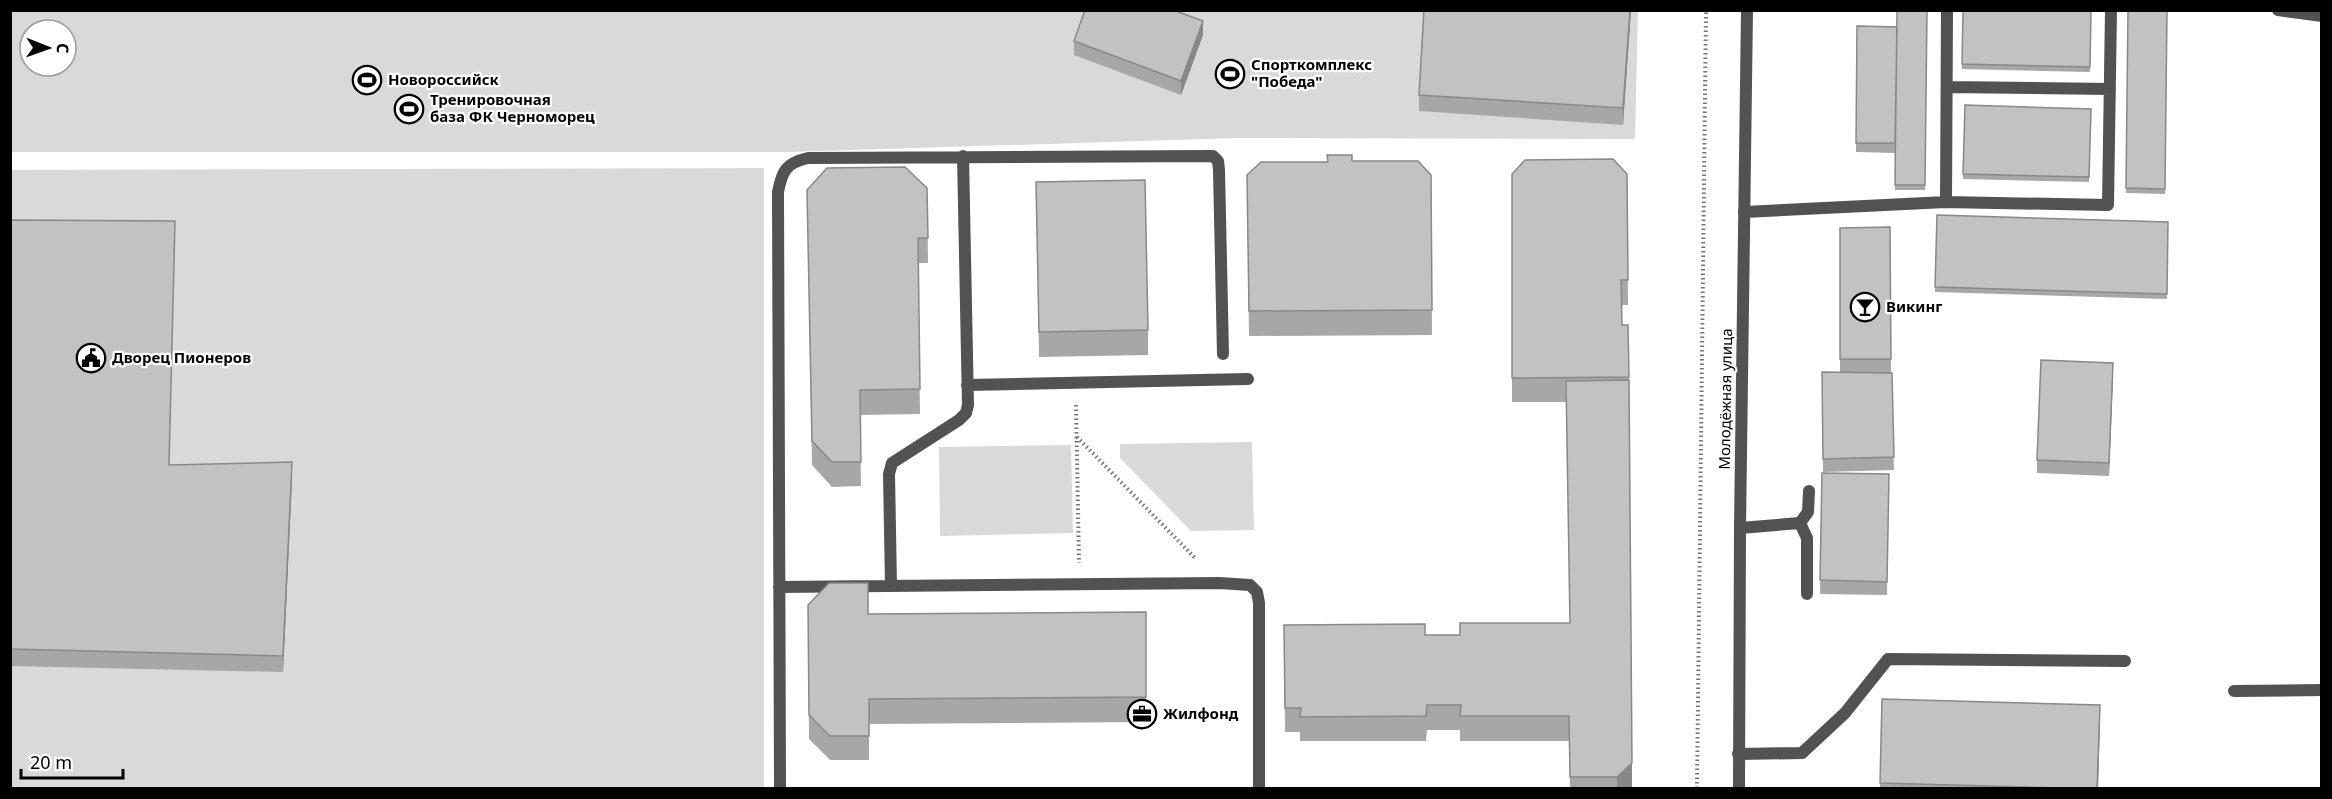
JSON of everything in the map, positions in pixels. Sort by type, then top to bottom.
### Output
[{"type":"street","name":"Молодёжная улица","points":[[1739,789],[1747,10]]},
{"type":"street","points":[[1946,202],[1947,10]]},
{"type":"street","points":[[1744,212],[1946,202],[2108,205],[2111,10]]},
{"type":"street","points":[[2278,10],[2322,16]]},
{"type":"street","points":[[1947,87],[2110,88]]},
{"type":"street","points":[[891,586],[889,474],[892,463],[959,420],[966,413],[963,156]]},
{"type":"street","points":[[780,789],[778,192],[781,175],[794,162],[808,158],[1212,156],[1218,161],[1219,170],[1223,354]]},
{"type":"street","points":[[967,385],[1248,379]]},
{"type":"street","points":[[1740,528],[1800,523],[1808,512],[1809,491]]},
{"type":"street","points":[[1800,523],[1807,538],[1808,594]]},
{"type":"street","points":[[779,587],[1250,585],[1257,592],[1259,603],[1259,789]]},
{"type":"street","points":[[1738,754],[1802,753],[1845,712],[1888,659],[2125,661]]},
{"type":"street","points":[[2234,691],[2322,690]]},
{"type":"path","points":[[1697,789],[1706,10]]},
{"type":"path","points":[[1076,382],[1080,585]]},
{"type":"path","points":[[1077,437],[1219,584]]},
{"type":"shaded area","points":[[11,11],[1638,11],[1635,139],[1236,138],[788,152],[11,152]]},
{"type":"shaded area","points":[[764,168],[764,788],[11,788],[10,170]]},
{"type":"shaded area","points":[[1252,442],[1254,530],[1191,531],[1120,458],[1120,444]]},
{"type":"shaded area","points":[[1071,445],[1073,533],[940,536],[939,447]]},
{"type":"building","points":[[1085,10],[1173,10],[1203,21],[1181,81],[1074,41]]},
{"type":"building","points":[[1424,10],[1630,10],[1623,108],[1419,95]]},
{"type":"building","points":[[1897,10],[1927,10],[1925,185],[1895,185]]},
{"type":"building","points":[[1963,10],[2091,10],[2090,67],[1962,64]]},
{"type":"building","points":[[2128,10],[2167,10],[2165,189],[2126,188]]},
{"type":"building","points":[[1857,26],[1897,27],[1895,143],[1856,143]]},
{"type":"building","points":[[1965,105],[2091,109],[2089,177],[1963,174]]},
{"type":"building","points":[[1327,155],[1352,155],[1352,161],[1418,161],[1431,175],[1432,310],[1249,311],[1247,175],[1261,162],[1328,162]]},
{"type":"building","points":[[1613,159],[1627,174],[1628,280],[1621,280],[1622,325],[1628,325],[1629,377],[1512,378],[1512,174],[1525,160]]},
{"type":"building","points":[[905,167],[927,188],[928,238],[918,238],[920,389],[860,390],[861,462],[832,462],[812,441],[807,190],[827,168]]},
{"type":"building","points":[[1145,180],[1148,330],[1039,332],[1036,182]]},
{"type":"building","points":[[1937,215],[2168,222],[2167,294],[1935,287]]},
{"type":"building","name":"Дворец Пионеров","points":[[10,220],[175,221],[169,465],[292,462],[283,656],[10,649]]},
{"type":"building","name":"Викинг","points":[[1890,227],[1891,359],[1840,359],[1840,228]]},
{"type":"building","points":[[2041,360],[2113,363],[2109,463],[2037,460]]},
{"type":"building","points":[[1822,372],[1892,373],[1894,457],[1823,459]]},
{"type":"building","points":[[1629,380],[1632,763],[1617,777],[1570,777],[1569,716],[1460,716],[1461,705],[1427,705],[1426,716],[1300,717],[1301,708],[1285,708],[1284,625],[1425,624],[1425,635],[1460,635],[1460,623],[1570,623],[1566,381]]},
{"type":"building","points":[[1822,473],[1889,474],[1887,582],[1820,580]]},
{"type":"building","points":[[829,583],[868,583],[868,614],[1146,612],[1146,697],[869,699],[869,736],[830,736],[809,715],[808,605]]},
{"type":"building","points":[[1882,699],[2100,705],[2097,789],[1880,783]]},
{"type":"place","name":"Спорткомплекс \"Победа\"","points":[[1230,74]]},
{"type":"place","name":"Новороссийск","points":[[367,80]]},
{"type":"place","name":"Тренировочная база ФК Черноморец","points":[[409,109]]},
{"type":"place","name":"Викинг","points":[[1865,307]]},
{"type":"place","name":"Дворец Пионеров","points":[[91,358]]},
{"type":"place","name":"Жилфонд","points":[[1142,714]]}]
